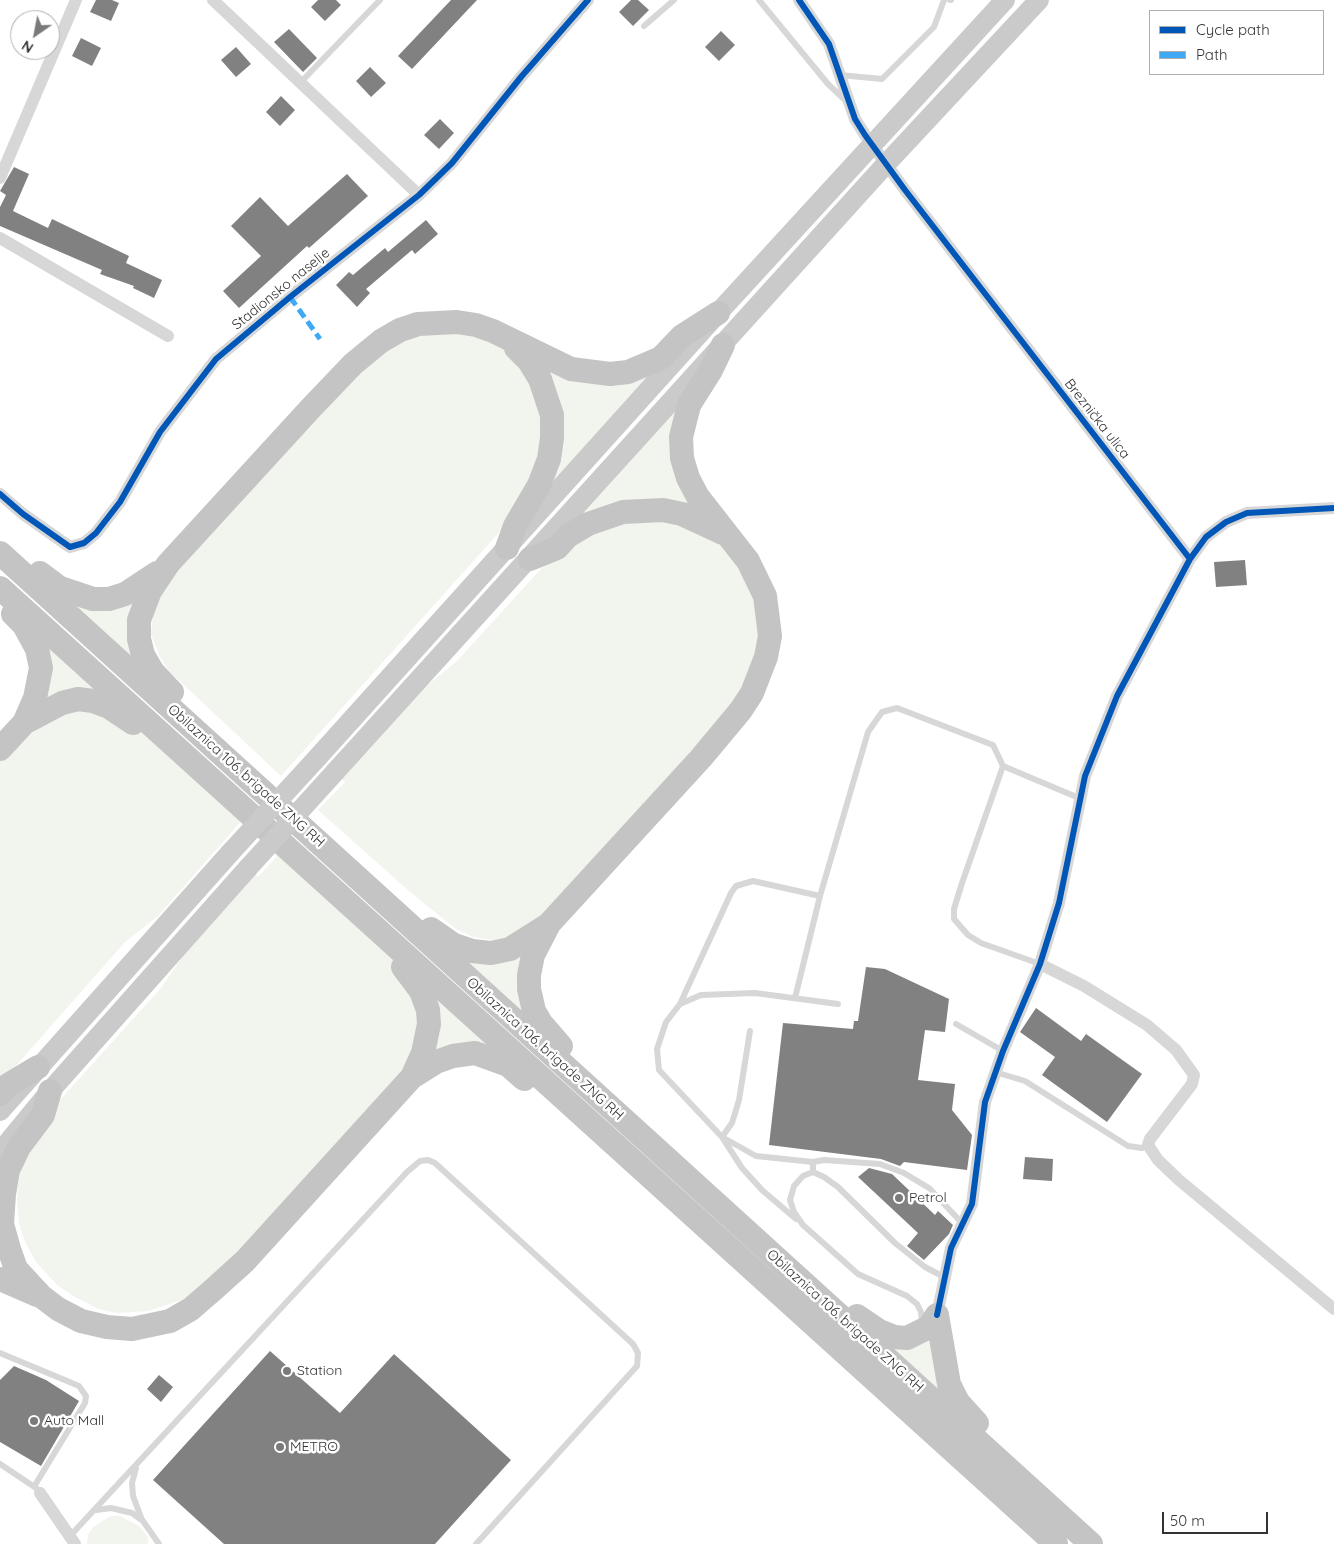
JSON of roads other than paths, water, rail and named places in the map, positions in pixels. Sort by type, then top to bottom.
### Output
[{"type":"highway","points":[[199,734],[183,705],[153,672],[143,655],[139,639],[139,620],[142,607],[168,564],[360,358],[381,341],[400,330],[435,322],[476,325],[571,369],[610,374],[628,372],[661,358],[682,336],[718,313]]},
{"type":"highway","points":[[506,548],[515,526],[539,485],[549,458],[552,416],[540,378],[529,361],[508,339]]},
{"type":"highway","points":[[388,905],[414,918],[454,945],[472,952],[491,954],[510,949],[548,925],[701,758],[741,710],[760,675],[770,636],[765,596],[748,561],[698,497],[688,478],[682,458],[681,437],[689,405],[711,370],[723,345]]},
{"type":"highway","points":[[530,559],[556,548],[568,536],[588,524],[606,517],[633,511],[663,510],[682,514],[727,535]]},
{"type":"highway","points":[[0,551],[19,559],[60,588],[93,599],[109,599],[125,594],[141,585],[168,564]]},
{"type":"highway","name":"Obilaznica 106. brigade ZNG RH","points":[[0,551],[590,1090],[1092,1544]]},
{"type":"highway","name":"Obilaznica 106. brigade ZNG RH","points":[[0,588],[1056,1544]]},
{"type":"highway","points":[[0,601],[24,626],[37,649],[41,668],[35,698],[24,723]]},
{"type":"highway","points":[[0,749],[24,723],[62,702],[78,699],[93,701],[123,714],[136,725],[180,750]]},
{"type":"highway","points":[[548,925],[533,955],[528,974],[529,990],[534,1011],[546,1030],[576,1065],[590,1090]]},
{"type":"highway","points":[[375,927],[421,991],[428,1010],[427,1039],[412,1077]]},
{"type":"highway","points":[[50,1091],[43,1115],[19,1147],[8,1170],[2,1224],[8,1249],[16,1269],[41,1296],[58,1309],[80,1321],[107,1327],[150,1327],[170,1321],[191,1309],[245,1261],[412,1077],[436,1062],[453,1056],[475,1054],[508,1065],[546,1095],[573,1106]]},
{"type":"highway","points":[[0,1094],[8,1085],[38,1067]]},
{"type":"highway","points":[[0,1279],[41,1296]]},
{"type":"highway","points":[[799,1279],[834,1297],[879,1331],[894,1337],[907,1338],[918,1334],[929,1327],[937,1315]]},
{"type":"highway","points":[[937,1315],[949,1384],[958,1402],[1006,1452],[1021,1480]]},
{"type":"main road","points":[[0,1111],[718,313],[1005,0]]},
{"type":"main road","points":[[0,1152],[50,1091],[248,868],[886,164],[1039,0]]},
{"type":"street","points":[[0,178],[76,0]]},
{"type":"street","points":[[213,0],[419,196]]},
{"type":"street","name":"Stadionsko naselje","points":[[0,494],[23,514],[70,547],[84,542],[96,533],[120,502],[160,432],[216,359],[290,297],[419,196],[452,163],[521,77],[588,0]]},
{"type":"street","points":[[799,0],[822,30],[855,119],[873,145]]},
{"type":"street","name":"Breznička ulica","points":[[873,145],[1190,559]]},
{"type":"street","points":[[0,238],[168,336]]},
{"type":"street","points":[[937,1315],[951,1248],[972,1204],[985,1102],[1003,1051],[1040,964],[1059,903],[1079,798],[1096,744],[1117,696],[1190,559],[1206,537],[1226,522],[1247,514],[1334,508]]},
{"type":"street","points":[[1040,964],[1084,986],[1147,1025],[1176,1050],[1188,1064],[1194,1075],[1192,1084],[1150,1139],[1148,1145],[1158,1160],[1178,1180],[1334,1309]]},
{"type":"street","points":[[37,1489],[73,1540]]},
{"type":"lane","points":[[300,83],[380,0]]},
{"type":"lane","points":[[644,26],[674,0]]},
{"type":"lane","points":[[759,0],[828,84],[850,104]]},
{"type":"lane","points":[[840,75],[882,79],[934,27],[944,0]]},
{"type":"lane","points":[[795,998],[820,896],[868,732],[882,712],[897,708],[993,745],[1003,766],[1079,798]]},
{"type":"lane","points":[[1003,766],[962,884],[954,909],[954,919],[968,934],[981,943],[1040,964]]},
{"type":"lane","points":[[820,896],[753,881],[736,886],[680,1004],[666,1022],[657,1049],[659,1070],[722,1137],[742,1168],[762,1190],[858,1274],[907,1296],[918,1304],[922,1312],[922,1324],[918,1334]]},
{"type":"lane","points":[[680,1004],[701,995],[755,993],[838,1004]]},
{"type":"lane","points":[[956,1024],[1003,1051]]},
{"type":"lane","points":[[722,1137],[732,1123],[739,1100],[750,1030]]},
{"type":"lane","points":[[995,1072],[1025,1081],[1128,1146],[1142,1148],[1148,1145]]},
{"type":"lane","points":[[722,1137],[756,1156],[814,1162],[824,1160],[880,1164],[904,1173],[929,1188],[962,1223]]},
{"type":"lane","points":[[73,1540],[96,1510],[407,1172],[420,1161],[428,1160],[435,1163],[633,1344],[638,1353],[637,1366],[476,1544]]},
{"type":"lane","points":[[813,1172],[814,1162]]},
{"type":"lane","points":[[803,1225],[794,1212],[790,1200],[794,1186],[803,1176],[813,1172],[824,1177],[838,1188],[895,1243],[924,1267],[944,1277]]},
{"type":"lane","points":[[0,1353],[79,1386],[86,1396],[85,1403],[37,1489],[0,1464]]},
{"type":"lane","points":[[136,1467],[132,1483],[133,1496],[142,1522]]},
{"type":"lane","points":[[96,1510],[111,1508],[132,1513],[142,1522],[159,1544]]},
{"type":"place","name":"Petrol","points":[[899,1198]]},
{"type":"place","name":"Station","points":[[287,1371]]},
{"type":"place","name":"Auto Mall","points":[[34,1421]]},
{"type":"place","name":"METRO","points":[[280,1447]]}]
